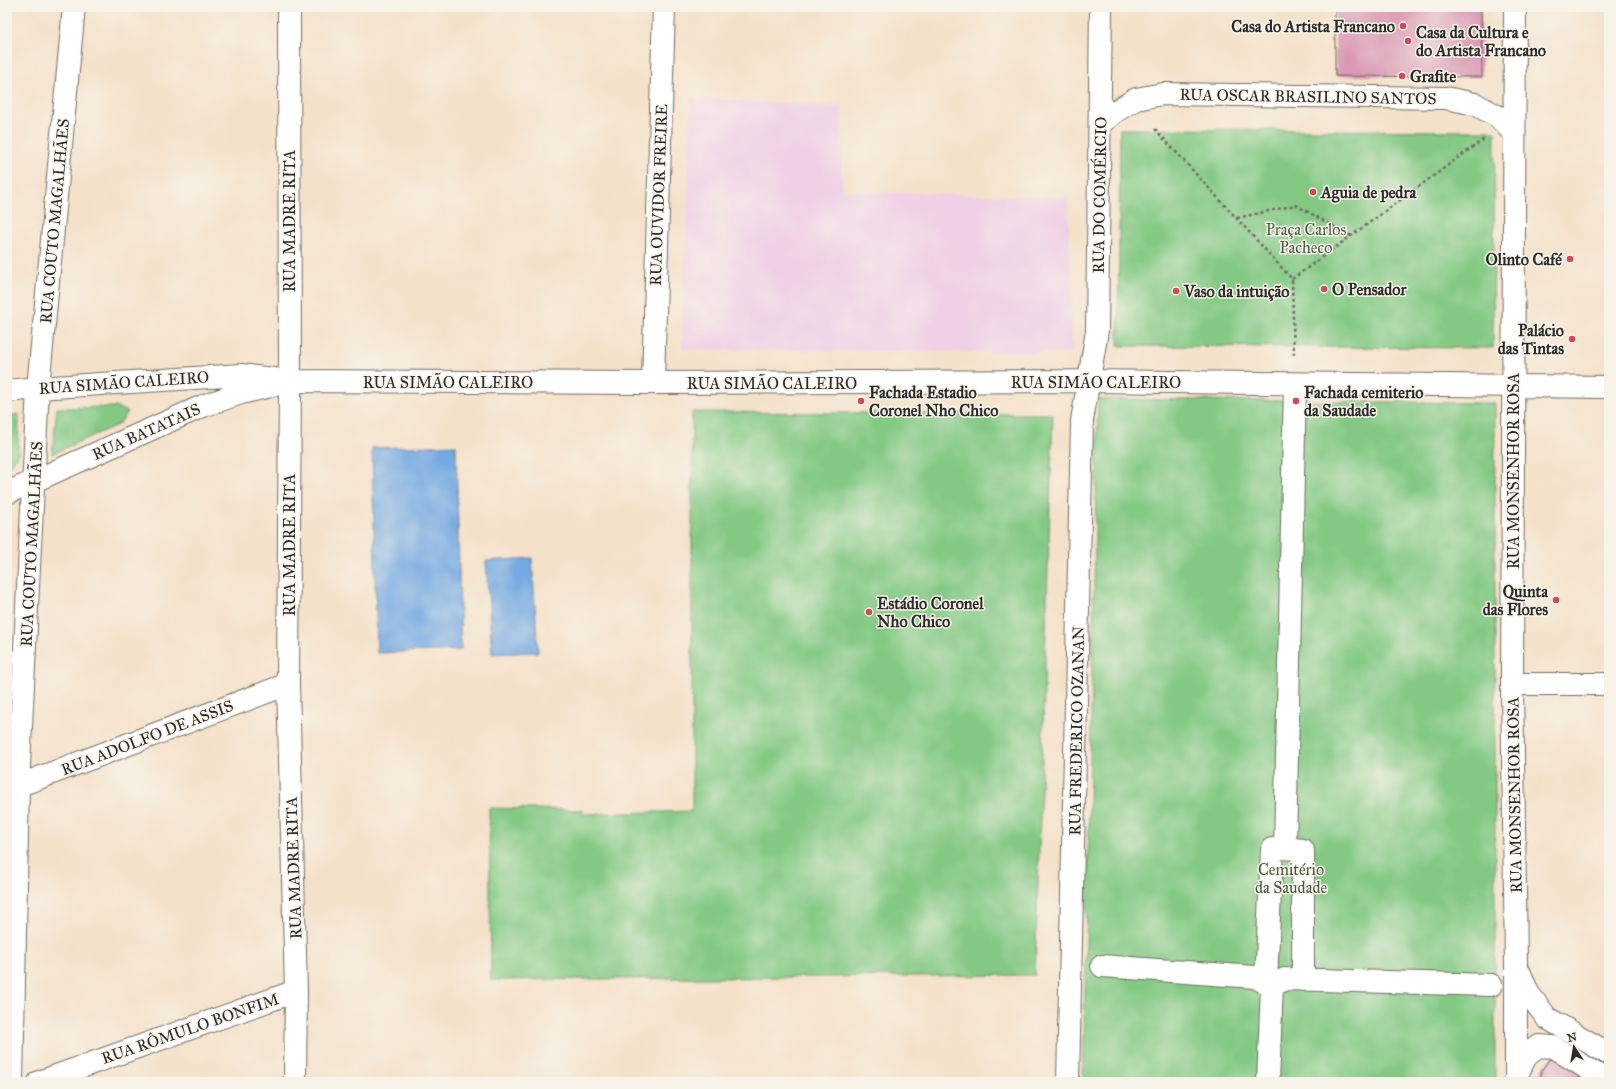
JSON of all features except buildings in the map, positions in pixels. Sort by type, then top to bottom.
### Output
[{"type":"street","name":"RUA COUTO MAGALHÃES","points":[[12,1082],[12,788],[34,481],[38,388],[74,7]]},
{"type":"street","name":"RUA MADRE RITA","points":[[289,7],[290,381],[288,684],[296,991],[295,1082]]},
{"type":"street","name":"RUA OUVIDOR FREIRE","points":[[653,383],[664,7]]},
{"type":"street","name":"RUA DO COMÉRCIO","points":[[1089,382],[1096,331],[1101,7]]},
{"type":"street","name":"RUA MONSENHOR ROSA","points":[[1515,7],[1512,684],[1516,1080]]},
{"type":"street","name":"RUA OSCAR BRASILINO SANTOS","points":[[1100,124],[1116,111],[1136,99],[1164,94],[1446,98],[1476,104],[1497,116],[1514,133]]},
{"type":"street","name":"RUA SIMÃO CALEIRO","points":[[7,391],[241,375],[290,381],[653,383],[1089,382],[1609,387]]},
{"type":"street","name":"RUA BATATAIS","points":[[7,492],[203,406],[241,393],[290,381]]},
{"type":"street","name":"RUA FREDERICO OZANAN","points":[[1068,1082],[1082,421],[1089,382]]},
{"type":"street","points":[[1284,848],[1295,384]]},
{"type":"street","name":"RUA ADOLFO DE ASSIS","points":[[12,788],[288,684]]},
{"type":"street","points":[[1512,684],[1609,684]]},
{"type":"street","points":[[1268,1082],[1272,849],[1284,848],[1303,850],[1303,980]]},
{"type":"street","points":[[1516,962],[1528,993],[1547,1018],[1609,1054]]},
{"type":"street","points":[[1102,966],[1255,977],[1269,985]]},
{"type":"street","points":[[1269,985],[1285,979],[1491,985]]},
{"type":"street","name":"RUA RÔMULO BONFIM","points":[[39,1082],[296,991]]},
{"type":"street","points":[[1516,1080],[1527,1054],[1539,1046],[1553,1047],[1609,1082]]},
{"type":"path","points":[[1155,129],[1292,279],[1295,384]]},
{"type":"path","points":[[1292,279],[1488,136]]},
{"type":"path","points":[[1237,218],[1296,205],[1351,236]]},
{"type":"shaded area","points":[[691,98],[841,107],[842,191],[1068,198],[1073,353],[682,349]]},
{"type":"green space","name":"Praça Carlos Pacheco","points":[[1120,129],[1495,131],[1493,348],[1118,346]]},
{"type":"green space","name":"Cemitério da Saudade","points":[[1098,399],[1495,403],[1495,1082],[1083,1082]]},
{"type":"green space","points":[[116,407],[128,412],[119,424],[52,454],[57,408]]},
{"type":"green space","name":"Estádio Coronel Nho Chico","points":[[692,412],[1053,414],[1035,975],[491,980],[489,808],[582,810],[583,814],[692,811]]},
{"type":"green space","points":[[19,414],[18,456],[7,469],[7,416]]},
{"type":"water","points":[[456,445],[461,650],[377,653],[372,448]]},
{"type":"water","points":[[532,558],[538,652],[492,654],[486,561]]},
{"type":"place","name":"Casa do Artista Francano","points":[[1403,26]]},
{"type":"place","name":"Casa da Cultura e do Artista Francano","points":[[1408,41]]},
{"type":"place","name":"Grafite","points":[[1402,76]]},
{"type":"place","name":"Aguia de pedra","points":[[1313,192]]},
{"type":"place","name":"Olinto Café","points":[[1570,259]]},
{"type":"place","name":"O Pensador","points":[[1324,289]]},
{"type":"place","name":"Vaso da intuição","points":[[1176,291]]},
{"type":"place","name":"Palácio das Tintas","points":[[1572,339]]},
{"type":"place","name":"Fachada Estadio Coronel Nho Chico","points":[[861,401]]},
{"type":"place","name":"Fachada cemiterio da Saudade","points":[[1296,401]]},
{"type":"place","name":"Quinta das Flores","points":[[1556,600]]},
{"type":"place","name":"Estádio Coronel Nho Chico","points":[[869,612]]}]
